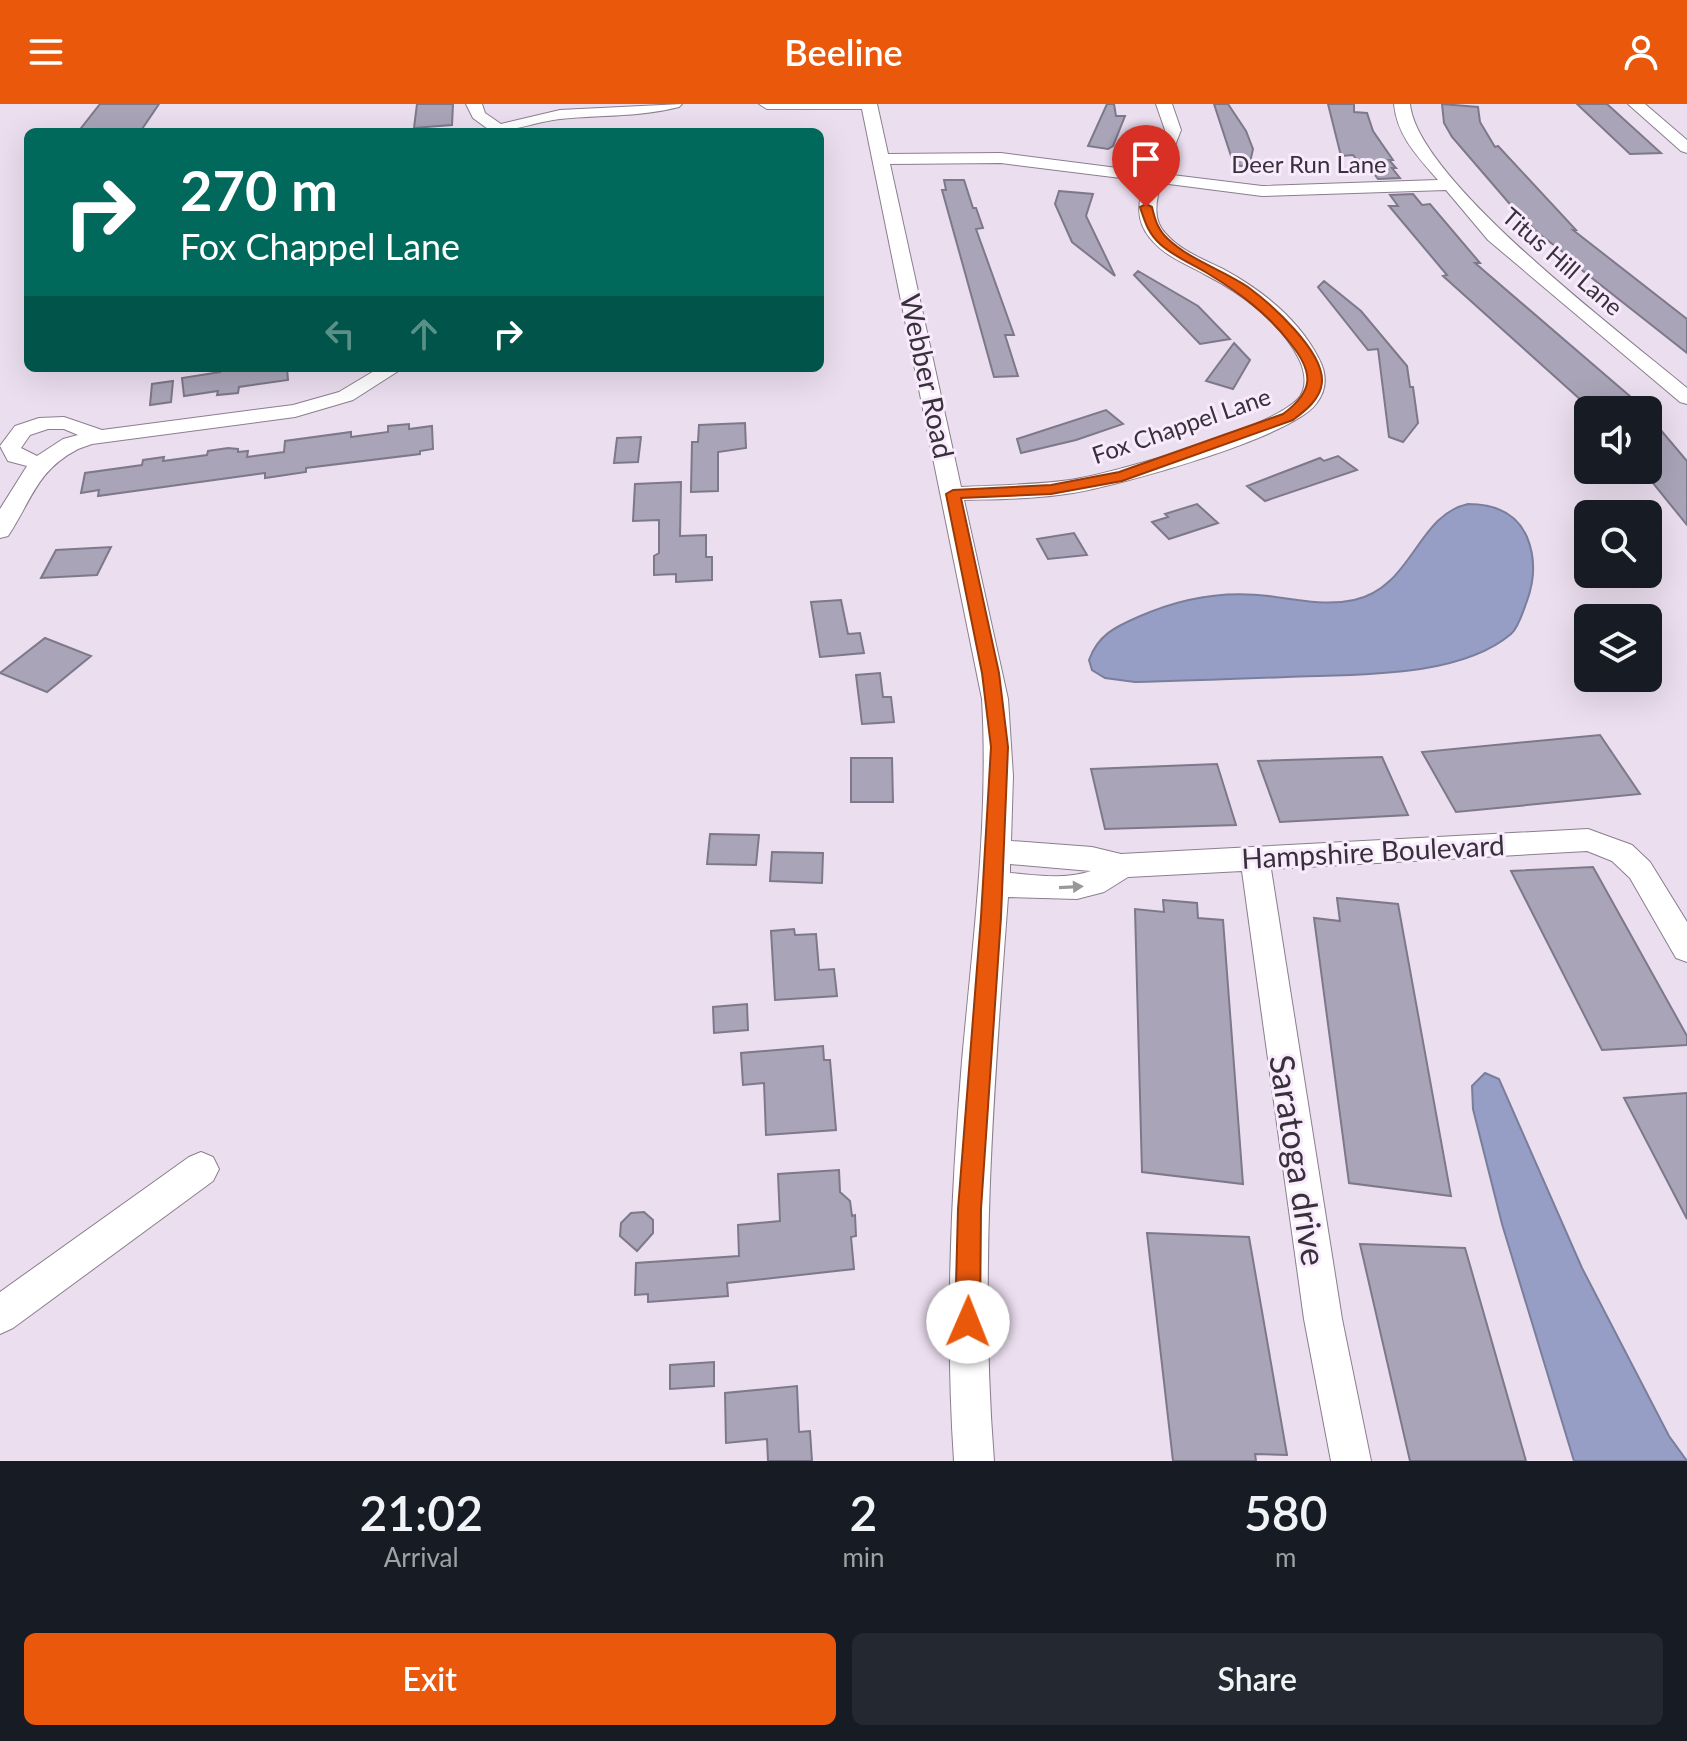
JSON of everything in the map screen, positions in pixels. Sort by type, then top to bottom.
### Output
[{"type":"street","points":[[474,104],[478,115],[493,128]]},
{"type":"street","points":[[506,128],[556,113],[647,109],[674,104]]},
{"type":"street","points":[[767,104],[869,104]]},
{"type":"street","name":"Webber Road","points":[[869,104],[995,699],[1000,747],[969,1209],[968,1322],[974,1461]]},
{"type":"street","name":"Fox Chappel Lane","points":[[953,494],[1051,489],[1122,476],[1272,424],[1306,404],[1315,383],[1315,371],[1289,330],[1251,295],[1180,254],[1152,229],[1146,207],[1173,130],[1164,104]]},
{"type":"street","name":"Titus Hill Lane","points":[[1402,104],[1412,139],[1511,253],[1682,388]]},
{"type":"street","points":[[1636,104],[1687,148]]},
{"type":"street","name":"Deer Run Lane","points":[[882,159],[1001,158],[1262,191],[1451,185]]},
{"type":"street","points":[[0,531],[38,463],[69,444],[304,409],[346,396],[386,372]]},
{"type":"street","points":[[38,463],[16,456],[10,449],[15,437],[30,428],[60,422],[101,437]]},
{"type":"street","name":"Hampshire Boulevard","points":[[995,851],[1092,859],[1121,866],[1588,840],[1622,853],[1640,870],[1687,949]]},
{"type":"street","name":"Saratoga drive","points":[[1255,859],[1323,1319],[1351,1461]]},
{"type":"street","name":"Hampshire Boulevard","points":[[993,884],[1081,887],[1110,877],[1121,866]]},
{"type":"street","points":[[0,1315],[201,1169]]},
{"type":"water","points":[[1468,504],[1495,508],[1517,521],[1532,553],[1532,585],[1519,623],[1511,634],[1489,649],[1434,667],[1373,674],[1135,682],[1105,678],[1092,670],[1089,660],[1097,644],[1108,633],[1138,617],[1186,600],[1252,594],[1333,602],[1354,600],[1373,593],[1402,567],[1437,522],[1451,511]]},
{"type":"water","points":[[1485,1073],[1499,1079],[1582,1268],[1669,1436],[1687,1461],[1574,1461],[1502,1224],[1473,1109],[1472,1086]]},
{"type":"building","points":[[100,104],[159,104],[143,128],[81,128]]},
{"type":"building","points":[[417,104],[453,104],[452,125],[414,128]]},
{"type":"building","points":[[1107,104],[1114,104],[1116,116],[1125,116],[1113,146],[1108,149],[1088,146]]},
{"type":"building","points":[[1214,104],[1228,104],[1246,131],[1253,149],[1249,167],[1234,165]]},
{"type":"building","points":[[1328,104],[1354,104],[1354,112],[1367,113],[1373,131],[1393,160],[1389,160],[1400,178],[1378,179],[1364,160],[1357,160],[1353,155],[1341,156]]},
{"type":"building","points":[[1442,104],[1478,107],[1480,122],[1495,147],[1498,146],[1576,230],[1573,230],[1687,319],[1687,353],[1564,256],[1568,256],[1515,210],[1452,137],[1444,123]]},
{"type":"building","points":[[1577,104],[1607,104],[1661,153],[1630,154]]},
{"type":"building","points":[[944,180],[964,180],[973,208],[976,208],[983,228],[976,229],[1014,335],[1005,335],[1018,376],[994,377],[942,190],[946,190]]},
{"type":"building","points":[[1059,191],[1093,194],[1086,216],[1115,276],[1072,242],[1055,204]]},
{"type":"building","points":[[1413,194],[1422,205],[1430,204],[1480,263],[1475,263],[1630,396],[1576,396],[1443,276],[1447,275],[1389,206],[1398,206],[1390,195]]},
{"type":"building","points":[[1138,271],[1198,306],[1230,339],[1200,344],[1134,275]]},
{"type":"building","points":[[1324,281],[1361,311],[1407,366],[1418,423],[1403,442],[1389,437],[1378,349],[1368,350],[1318,287]]},
{"type":"building","points":[[1234,343],[1250,360],[1233,389],[1206,381]]},
{"type":"building","points":[[220,372],[287,372],[288,380],[239,387],[238,393],[217,395],[218,391],[184,396],[182,378]]},
{"type":"building","points":[[173,381],[171,402],[150,405],[152,384]]},
{"type":"building","points":[[1106,410],[1123,424],[1076,440],[1021,453],[1017,439]]},
{"type":"building","points":[[745,423],[746,448],[718,452],[718,491],[691,492],[692,442],[698,442],[699,425]]},
{"type":"building","points":[[409,424],[409,429],[432,426],[433,449],[420,451],[420,454],[306,468],[306,472],[265,478],[265,473],[98,496],[99,490],[81,493],[85,473],[142,465],[143,460],[164,457],[163,461],[207,455],[208,451],[228,448],[238,449],[238,452],[248,451],[247,457],[284,452],[285,441],[351,432],[351,437],[388,432],[388,426]]},
{"type":"building","points":[[1662,432],[1687,461],[1687,525],[1654,484],[1662,484]]},
{"type":"building","points":[[641,437],[638,462],[614,463],[617,438]]},
{"type":"building","points":[[1338,456],[1357,470],[1265,501],[1247,486],[1320,458],[1324,461]]},
{"type":"building","points":[[681,482],[680,536],[706,535],[706,557],[712,557],[712,580],[676,582],[676,574],[654,575],[654,556],[659,553],[659,520],[633,521],[635,484]]},
{"type":"building","points":[[1197,504],[1218,523],[1169,539],[1152,522],[1168,517],[1165,514]]},
{"type":"building","points":[[1074,533],[1087,555],[1048,559],[1037,539]]},
{"type":"building","points":[[111,547],[97,575],[41,578],[56,550]]},
{"type":"building","points":[[841,600],[848,634],[860,633],[864,653],[820,657],[811,602]]},
{"type":"building","points":[[45,638],[91,656],[47,692],[0,673]]},
{"type":"building","points":[[880,673],[883,697],[891,697],[894,722],[862,724],[856,675]]},
{"type":"building","points":[[1600,735],[1640,794],[1456,812],[1422,752]]},
{"type":"building","points":[[1382,757],[1408,815],[1280,822],[1258,761]]},
{"type":"building","points":[[851,758],[892,758],[893,802],[851,802]]},
{"type":"building","points":[[1217,764],[1236,825],[1105,829],[1091,769]]},
{"type":"building","points":[[710,834],[759,835],[756,865],[707,864]]},
{"type":"building","points":[[772,852],[823,853],[822,883],[770,881]]},
{"type":"building","points":[[1593,867],[1687,1036],[1687,1045],[1602,1050],[1511,871]]},
{"type":"building","points":[[1337,898],[1398,904],[1451,1196],[1349,1183],[1314,918],[1340,921]]},
{"type":"building","points":[[1163,900],[1197,903],[1198,918],[1223,920],[1243,1184],[1142,1172],[1135,909],[1164,912]]},
{"type":"building","points":[[794,929],[795,935],[816,934],[819,970],[834,969],[837,996],[775,1000],[771,931]]},
{"type":"building","points":[[747,1004],[748,1030],[714,1033],[713,1007]]},
{"type":"building","points":[[823,1046],[824,1060],[830,1060],[836,1130],[766,1135],[764,1083],[743,1085],[741,1053]]},
{"type":"building","points":[[1687,1093],[1687,1219],[1624,1098]]},
{"type":"building","points":[[839,1170],[840,1192],[850,1201],[852,1216],[855,1215],[856,1236],[851,1237],[854,1269],[727,1283],[728,1296],[648,1302],[648,1294],[635,1295],[636,1263],[739,1256],[738,1225],[780,1221],[778,1174]]},
{"type":"building","points":[[644,1212],[653,1220],[653,1233],[637,1251],[620,1236],[621,1223],[631,1213]]},
{"type":"building","points":[[1147,1233],[1249,1237],[1287,1455],[1255,1454],[1256,1461],[1173,1461]]},
{"type":"building","points":[[1360,1244],[1465,1248],[1526,1461],[1410,1461]]},
{"type":"building","points":[[714,1362],[714,1386],[670,1389],[670,1365]]},
{"type":"building","points":[[797,1386],[799,1432],[810,1431],[812,1461],[768,1461],[767,1439],[726,1443],[725,1393]]},
{"type":"route","points":[[968,1322],[969,1209],[991,917],[1000,747],[995,699],[953,494],[1051,489],[1122,476],[1288,417],[1306,404],[1315,383],[1311,360],[1275,315],[1224,277],[1180,254],[1160,239],[1147,218],[1146,207]]}]
